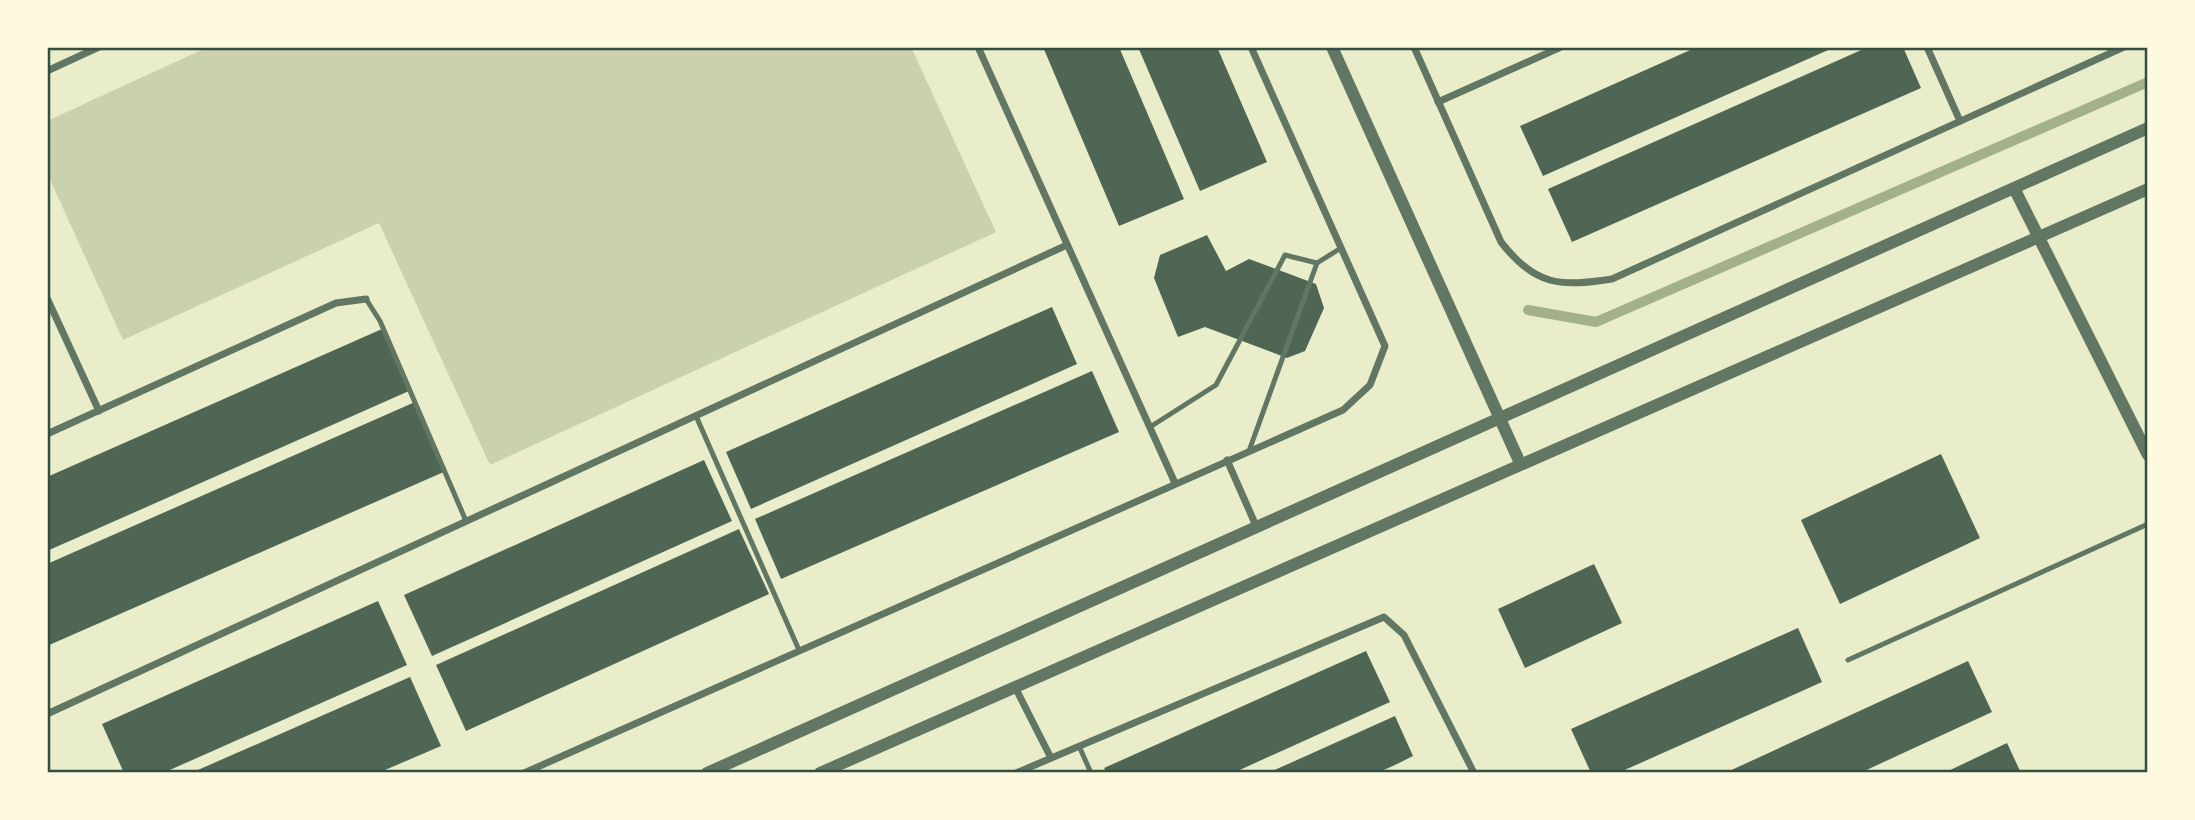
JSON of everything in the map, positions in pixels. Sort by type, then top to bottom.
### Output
[{"type":"street","points":[[47,71],[99,47]]},
{"type":"street","points":[[978,47],[1175,483]]},
{"type":"street","points":[[524,773],[1343,410],[1370,385],[1385,346],[1251,47]]},
{"type":"street","points":[[1332,47],[1520,463]]},
{"type":"street","points":[[1414,47],[1501,242],[1518,264],[1545,280],[1576,285],[1612,279],[2124,47]]},
{"type":"street","points":[[1438,102],[1561,47]]},
{"type":"street","points":[[1927,47],[1960,121]]},
{"type":"street","points":[[707,773],[2148,128]]},
{"type":"street","points":[[2014,188],[2148,455]]},
{"type":"street","points":[[820,773],[2148,189]]},
{"type":"street","points":[[47,714],[1068,245]]},
{"type":"street","points":[[47,298],[99,411]]},
{"type":"street","points":[[47,434],[336,303],[366,299]]},
{"type":"street","points":[[1227,460],[1258,528]]},
{"type":"street","points":[[1017,773],[1384,617],[1404,635],[1474,773]]},
{"type":"street","points":[[1015,687],[1051,758]]},
{"type":"lane","points":[[1249,451],[1317,263],[1341,248]]},
{"type":"lane","points":[[1150,427],[1216,385],[1285,255],[1317,263]]},
{"type":"lane","points":[[366,299],[380,321],[466,521]]},
{"type":"lane","points":[[696,416],[799,650]]},
{"type":"lane","points":[[1848,660],[2148,524]]},
{"type":"lane","points":[[1079,746],[1091,773]]},
{"type":"green space","points":[[208,47],[911,47],[996,232],[490,465],[379,223],[123,340],[47,173],[47,121]]},
{"type":"building","points":[[1043,47],[1119,47],[1184,199],[1119,226]]},
{"type":"building","points":[[1138,47],[1217,47],[1267,162],[1200,191]]},
{"type":"building","points":[[1697,47],[1835,47],[1543,176],[1520,126]]},
{"type":"building","points":[[1868,47],[1903,47],[1921,88],[1572,242],[1548,189]]},
{"type":"building","points":[[1207,235],[1226,271],[1249,259],[1316,284],[1324,308],[1305,351],[1287,358],[1205,327],[1178,337],[1154,278],[1160,255]]},
{"type":"building","points":[[1052,307],[1077,364],[751,509],[726,452]]},
{"type":"building","points":[[382,329],[409,391],[47,551],[47,477]]},
{"type":"building","points":[[1092,371],[1119,432],[781,579],[755,519]]},
{"type":"building","points":[[415,402],[446,471],[47,646],[47,564]]},
{"type":"building","points":[[1941,454],[1980,538],[1840,604],[1801,520]]},
{"type":"building","points":[[704,460],[732,521],[432,656],[404,595]]},
{"type":"building","points":[[739,529],[769,594],[466,731],[436,665]]},
{"type":"building","points":[[1594,564],[1622,623],[1525,668],[1498,609]]},
{"type":"building","points":[[378,601],[407,665],[163,773],[124,773],[102,724]]},
{"type":"building","points":[[1798,628],[1822,682],[1618,773],[1591,773],[1571,729]]},
{"type":"building","points":[[1366,651],[1390,702],[1233,773],[1107,773],[1104,768]]},
{"type":"building","points":[[1968,661],[1992,712],[1860,773],[1725,773]]},
{"type":"building","points":[[410,677],[441,746],[385,770],[191,773]]},
{"type":"building","points":[[1395,716],[1413,756],[1395,765],[1377,773],[1268,773]]},
{"type":"building","points":[[2007,743],[2021,773],[1944,773]]},
{"type":"waterway","points":[[1528,310],[1596,322],[2148,82]]}]
